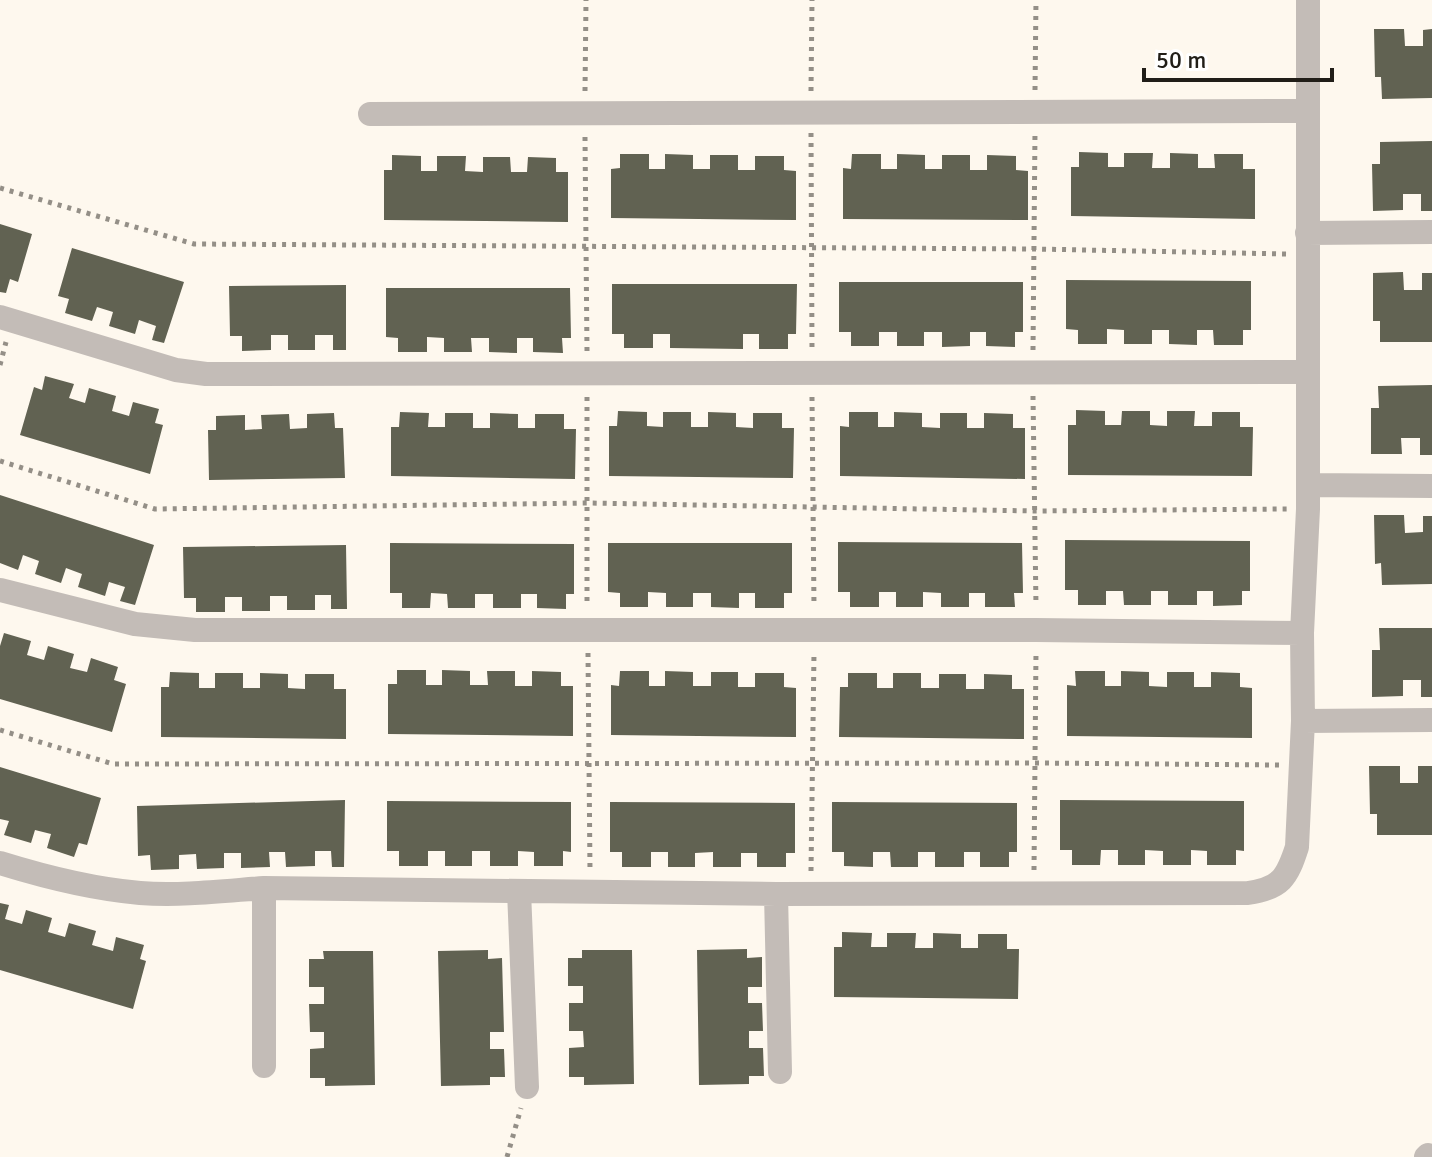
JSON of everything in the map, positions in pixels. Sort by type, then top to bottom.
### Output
[{"type":"street","points":[[0,863],[39,875],[141,893],[182,894],[264,888],[776,894],[1248,893],[1268,890],[1282,880],[1291,866],[1297,847],[1303,721],[1302,633],[1308,497],[1308,0]]},
{"type":"street","points":[[370,114],[1306,111]]},
{"type":"street","points":[[1307,244],[1432,232]]},
{"type":"street","points":[[0,317],[176,370],[206,374],[1307,372]]},
{"type":"street","points":[[1308,497],[1432,486]]},
{"type":"street","points":[[0,590],[161,629],[1302,633]]},
{"type":"street","points":[[1303,721],[1432,720]]},
{"type":"street","points":[[264,888],[264,1066]]},
{"type":"street","points":[[519,891],[527,1087]]},
{"type":"street","points":[[776,894],[780,1072]]},
{"type":"path","points":[[586,0],[590,892]]},
{"type":"path","points":[[810,892],[814,630],[812,0]]},
{"type":"path","points":[[1033,372],[1036,0]]},
{"type":"path","points":[[0,188],[194,244],[1035,249],[1307,244]]},
{"type":"path","points":[[0,461],[155,509],[588,503],[1034,511],[1308,497]]},
{"type":"path","points":[[0,730],[113,764],[1300,766]]},
{"type":"path","points":[[507,1157],[527,1087]]},
{"type":"building","points":[[1374,29],[1404,29],[1405,46],[1423,46],[1423,30],[1432,29],[1432,98],[1382,99],[1381,77],[1375,77]]},
{"type":"building","points":[[1432,141],[1432,211],[1421,211],[1421,194],[1403,194],[1403,210],[1373,211],[1372,164],[1380,164],[1380,142]]},
{"type":"building","points":[[1079,152],[1108,153],[1108,167],[1124,167],[1124,153],[1153,153],[1152,168],[1170,168],[1170,153],[1198,154],[1198,168],[1215,168],[1214,154],[1243,154],[1243,169],[1255,169],[1255,219],[1071,216],[1071,167],[1079,167]]},
{"type":"building","points":[[620,154],[649,154],[649,169],[665,169],[665,154],[693,155],[693,169],[710,169],[710,155],[738,155],[738,170],[755,170],[755,156],[784,156],[784,170],[796,171],[796,220],[611,218],[611,169],[620,168]]},
{"type":"building","points":[[852,154],[881,154],[881,169],[897,169],[897,154],[925,155],[925,169],[942,169],[942,155],[970,155],[970,170],[987,170],[987,155],[1016,156],[1016,170],[1028,171],[1028,220],[843,219],[843,168],[851,169]]},
{"type":"building","points":[[392,155],[421,156],[421,171],[437,171],[437,156],[466,156],[465,171],[483,172],[483,157],[510,157],[511,172],[527,172],[528,157],[556,158],[556,172],[568,172],[568,222],[384,220],[384,170],[392,170]]},
{"type":"building","points":[[0,224],[32,234],[18,282],[10,279],[6,293],[0,292]]},
{"type":"building","points":[[72,248],[184,282],[164,343],[152,340],[156,326],[139,320],[135,334],[109,326],[113,312],[97,307],[92,321],[65,313],[69,299],[58,296]]},
{"type":"building","points":[[1403,272],[1404,290],[1422,290],[1422,273],[1432,273],[1432,342],[1380,342],[1380,321],[1373,321],[1373,273]]},
{"type":"building","points":[[1066,280],[1251,281],[1251,330],[1243,330],[1243,345],[1214,345],[1213,330],[1197,330],[1197,345],[1169,344],[1169,330],[1152,330],[1152,344],[1124,344],[1124,330],[1107,329],[1107,344],[1078,344],[1078,330],[1066,329]]},
{"type":"building","points":[[839,282],[1023,282],[1023,332],[1015,332],[1015,347],[986,346],[986,332],[970,332],[970,346],[942,347],[942,332],[924,332],[924,346],[897,346],[897,332],[879,332],[879,346],[851,346],[851,332],[839,332]]},
{"type":"building","points":[[612,284],[797,284],[796,334],[788,334],[788,349],[759,349],[759,334],[743,334],[743,349],[670,348],[670,334],[653,334],[653,348],[624,348],[624,334],[612,334]]},
{"type":"building","points":[[346,285],[346,350],[333,350],[333,335],[315,335],[315,350],[288,350],[288,335],[271,335],[271,350],[242,351],[242,336],[230,336],[229,286]]},
{"type":"building","points":[[386,288],[570,288],[571,338],[562,338],[563,353],[533,352],[533,338],[517,338],[517,353],[489,352],[489,338],[471,338],[472,352],[444,352],[444,338],[427,337],[427,352],[398,352],[398,338],[386,337]]},
{"type":"building","points":[[45,376],[74,384],[69,398],[85,403],[89,388],[116,396],[112,411],[129,416],[133,402],[159,409],[155,423],[163,425],[150,474],[20,435],[34,387],[42,390]]},
{"type":"building","points":[[1432,385],[1432,455],[1420,455],[1420,438],[1401,438],[1402,454],[1371,454],[1371,408],[1379,408],[1378,386]]},
{"type":"building","points":[[1076,410],[1105,411],[1105,425],[1121,425],[1122,411],[1150,411],[1150,425],[1167,426],[1167,411],[1195,411],[1194,426],[1212,426],[1212,412],[1240,412],[1240,427],[1253,427],[1252,476],[1068,475],[1068,425],[1076,425]]},
{"type":"building","points":[[618,411],[647,412],[647,426],[663,427],[663,412],[691,412],[691,427],[708,427],[708,412],[736,413],[736,427],[753,428],[753,413],[782,413],[782,428],[794,428],[793,478],[609,476],[609,426],[617,426]]},
{"type":"building","points":[[400,412],[429,413],[428,427],[445,427],[445,413],[473,413],[473,428],[490,428],[490,413],[518,414],[518,428],[535,428],[535,414],[564,414],[564,429],[576,429],[575,479],[391,476],[391,427],[399,427]]},
{"type":"building","points":[[849,412],[878,412],[878,427],[894,427],[894,412],[922,413],[922,427],[940,428],[940,413],[967,413],[967,428],[984,428],[984,413],[1013,414],[1013,428],[1025,428],[1025,479],[840,476],[840,426],[849,427]]},
{"type":"building","points":[[334,413],[335,428],[343,428],[345,478],[209,480],[208,430],[216,430],[216,416],[245,415],[245,430],[262,429],[261,415],[289,414],[290,429],[307,428],[307,414]]},
{"type":"building","points":[[0,495],[154,545],[135,605],[120,601],[125,587],[109,582],[105,596],[78,587],[82,574],[66,568],[61,583],[35,574],[39,561],[23,555],[18,570],[0,563]]},
{"type":"building","points":[[1374,515],[1404,515],[1405,533],[1423,532],[1423,516],[1432,516],[1432,584],[1382,585],[1381,563],[1375,564]]},
{"type":"building","points":[[1065,540],[1250,541],[1250,591],[1242,591],[1242,605],[1213,606],[1213,591],[1197,591],[1197,605],[1168,605],[1168,591],[1151,591],[1151,605],[1124,605],[1123,591],[1106,591],[1106,605],[1078,605],[1078,590],[1065,590]]},
{"type":"building","points":[[838,542],[1022,543],[1023,593],[1014,593],[1015,607],[985,607],[985,593],[969,593],[969,607],[941,607],[941,593],[923,592],[923,607],[896,607],[896,592],[879,592],[879,607],[850,607],[850,592],[838,592]]},
{"type":"building","points":[[390,543],[574,544],[574,594],[566,594],[566,609],[537,608],[537,594],[521,594],[521,608],[493,608],[493,594],[475,594],[475,608],[448,608],[447,594],[431,593],[430,608],[402,608],[402,593],[390,593]]},
{"type":"building","points":[[608,543],[792,543],[792,593],[784,593],[784,608],[755,608],[755,593],[739,593],[739,608],[711,607],[711,593],[693,593],[693,607],[666,607],[666,593],[648,592],[648,607],[620,607],[620,593],[608,592]]},
{"type":"building","points":[[346,545],[347,609],[331,609],[331,595],[315,595],[315,610],[287,610],[287,596],[270,596],[270,611],[242,611],[242,597],[225,597],[225,612],[196,612],[196,598],[184,598],[183,547]]},
{"type":"building","points":[[1379,628],[1432,628],[1432,697],[1421,697],[1421,680],[1403,680],[1403,696],[1372,697],[1372,650],[1380,650]]},
{"type":"building","points":[[4,633],[31,641],[27,655],[44,660],[48,646],[74,654],[70,668],[87,672],[91,658],[118,667],[114,680],[126,684],[112,732],[0,699],[0,646]]},
{"type":"building","points":[[397,670],[426,670],[426,685],[442,685],[442,670],[470,671],[470,685],[488,685],[487,671],[515,671],[515,686],[532,686],[532,671],[561,672],[561,686],[573,686],[573,736],[388,734],[388,684],[397,684]]},
{"type":"building","points":[[620,671],[649,671],[649,686],[665,686],[665,671],[693,672],[693,686],[711,686],[711,672],[738,672],[738,687],[755,687],[755,673],[784,673],[784,687],[796,688],[796,737],[611,735],[611,685],[619,686]]},
{"type":"building","points":[[1075,671],[1105,671],[1105,686],[1121,686],[1121,671],[1149,672],[1149,686],[1167,687],[1167,672],[1194,672],[1194,687],[1211,687],[1211,672],[1240,673],[1240,687],[1252,688],[1252,738],[1067,736],[1067,685],[1076,686]]},
{"type":"building","points":[[170,672],[199,673],[199,688],[215,688],[215,673],[243,673],[243,688],[260,688],[260,673],[288,674],[288,688],[305,689],[305,674],[334,674],[334,689],[346,689],[346,739],[161,737],[161,687],[169,687]]},
{"type":"building","points":[[848,673],[877,673],[877,688],[893,688],[893,673],[921,673],[921,688],[939,688],[939,674],[966,674],[966,689],[984,689],[984,674],[1012,675],[1012,689],[1024,689],[1024,739],[839,737],[840,687],[848,687]]},
{"type":"building","points":[[1369,766],[1400,766],[1400,783],[1418,783],[1418,766],[1432,766],[1432,835],[1377,835],[1377,814],[1370,814]]},
{"type":"building","points":[[0,767],[101,798],[87,845],[79,843],[74,857],[47,848],[51,834],[35,830],[31,843],[4,835],[9,821],[0,819]]},
{"type":"building","points":[[345,800],[344,867],[332,867],[331,851],[315,851],[315,866],[286,867],[285,852],[269,852],[270,867],[241,868],[241,853],[224,853],[224,868],[197,869],[196,854],[179,855],[179,869],[151,870],[150,855],[138,856],[137,806]]},
{"type":"building","points":[[1060,800],[1244,801],[1244,851],[1236,850],[1236,865],[1207,865],[1207,851],[1191,850],[1191,865],[1163,865],[1163,851],[1145,850],[1145,865],[1118,865],[1118,850],[1101,850],[1100,865],[1072,865],[1072,850],[1060,850]]},
{"type":"building","points":[[387,801],[571,802],[571,852],[563,851],[563,866],[534,866],[534,852],[518,851],[518,866],[490,866],[490,851],[472,851],[472,866],[445,866],[445,851],[428,851],[428,866],[399,866],[399,851],[387,851]]},
{"type":"building","points":[[610,802],[795,803],[795,853],[786,853],[786,867],[757,867],[757,853],[741,853],[741,867],[713,867],[713,852],[695,853],[695,867],[668,867],[668,852],[651,852],[651,867],[622,867],[622,852],[610,852]]},
{"type":"building","points":[[832,802],[1017,803],[1017,852],[1009,852],[1009,867],[980,867],[980,852],[964,852],[964,867],[935,867],[935,852],[918,852],[918,867],[891,867],[890,852],[873,852],[873,867],[844,866],[844,852],[832,852]]},
{"type":"building","points":[[0,903],[9,905],[5,919],[22,924],[26,910],[52,918],[48,932],[65,937],[69,923],[96,931],[92,945],[113,951],[116,937],[144,945],[140,959],[146,961],[133,1009],[0,970]]},
{"type":"building","points":[[842,932],[872,933],[871,947],[887,947],[887,933],[916,933],[915,948],[933,948],[933,933],[961,934],[961,948],[978,948],[978,934],[1007,934],[1007,949],[1019,949],[1018,999],[834,997],[834,947],[842,947]]},
{"type":"building","points":[[747,949],[747,958],[762,957],[762,987],[748,987],[748,1003],[762,1003],[763,1031],[749,1031],[749,1048],[763,1048],[764,1076],[749,1076],[749,1084],[699,1085],[697,950]]},
{"type":"building","points":[[488,950],[488,959],[502,958],[504,1032],[490,1032],[490,1049],[504,1049],[505,1077],[490,1077],[490,1085],[441,1086],[438,951]]},
{"type":"building","points":[[582,950],[632,950],[634,1084],[584,1085],[584,1077],[569,1077],[569,1048],[584,1047],[583,1031],[569,1031],[569,1003],[583,1003],[583,986],[568,986],[568,958],[582,958]]},
{"type":"building","points":[[323,951],[373,951],[375,1085],[325,1086],[325,1078],[310,1078],[310,1049],[324,1048],[324,1032],[310,1032],[309,1004],[324,1004],[324,987],[309,987],[309,959],[324,959]]}]
